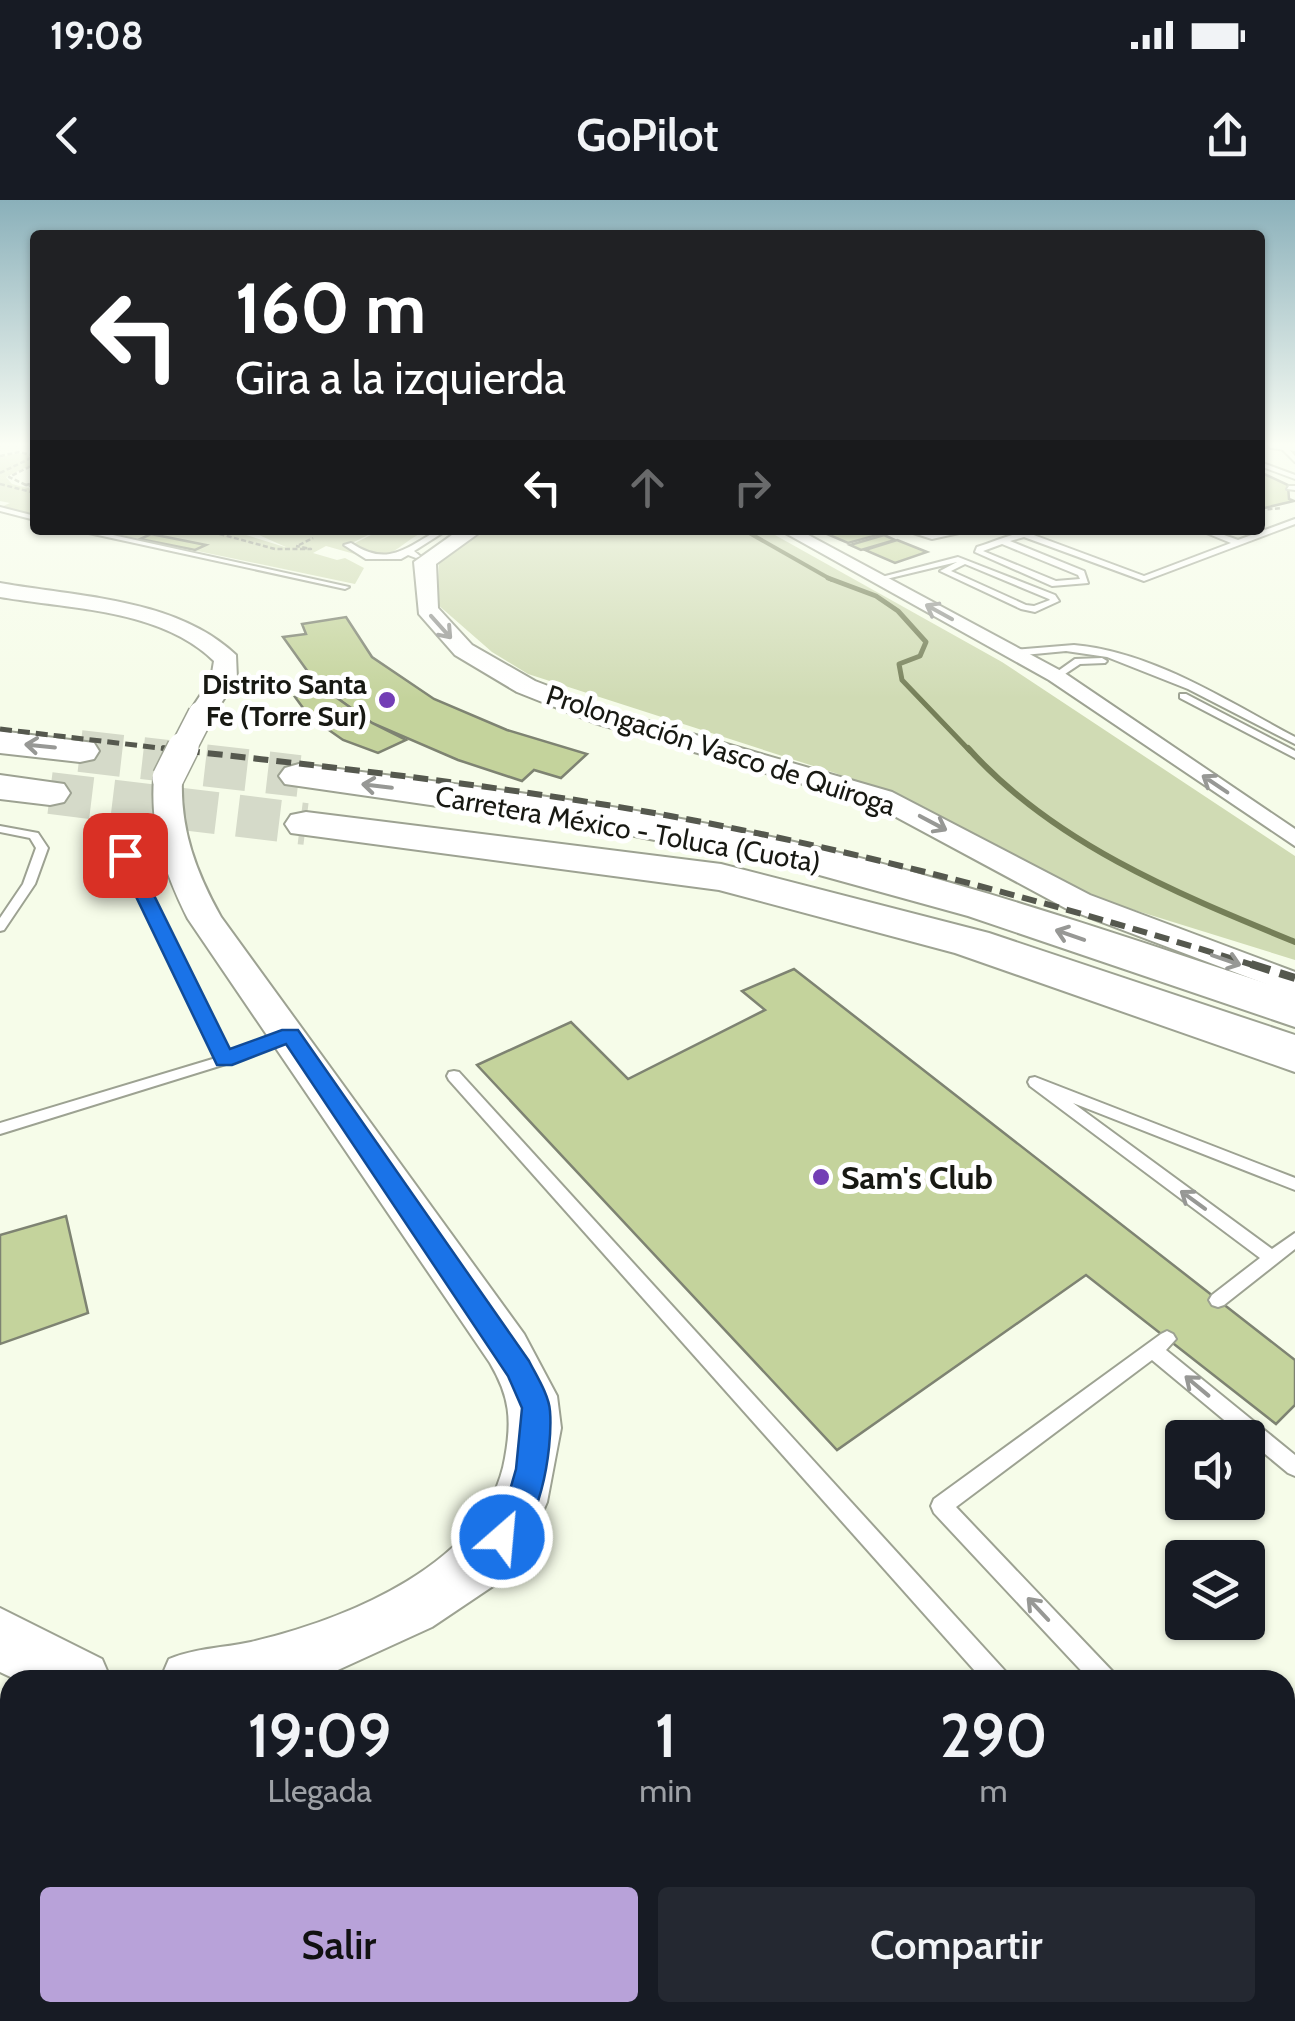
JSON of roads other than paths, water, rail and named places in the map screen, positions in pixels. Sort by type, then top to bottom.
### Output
[{"type":"highway","points":[[0,742],[80,750]]},
{"type":"highway","name":"Carretera México - Toluca (Cuota)","points":[[299,776],[511,803],[794,855],[1001,912],[1295,1011]]},
{"type":"highway","points":[[0,787],[50,793]]},
{"type":"highway","name":"Carretera México - Toluca (Cuota)","points":[[306,824],[535,850],[721,877],[972,943],[1295,1054]]},
{"type":"highway","points":[[535,850],[894,940],[1295,1084]]},
{"type":"street","points":[[416,556],[462,535]]},
{"type":"street","points":[[797,535],[1056,676],[1295,839]]},
{"type":"street","name":"Prolongación Vasco de Quiroga","points":[[416,556],[422,606],[473,658],[520,684],[624,723],[863,790],[1096,910],[1295,984]]},
{"type":"street","points":[[0,590],[161,621],[199,634],[218,646],[227,660],[224,679],[168,778],[165,817],[180,872],[205,920],[290,1035],[519,1370],[536,1408],[530,1469],[518,1518],[487,1556],[444,1591],[339,1644],[252,1670]]},
{"type":"street","points":[[0,1637],[10,1646],[61,1670]]},
{"type":"lane","points":[[102,535],[345,587]]},
{"type":"lane","points":[[348,545],[366,557],[416,556],[438,535]]},
{"type":"lane","points":[[1002,541],[1081,573],[1085,581],[1055,584],[979,552],[1002,541],[1015,535]]},
{"type":"lane","points":[[1030,535],[1144,580],[1256,535]]},
{"type":"lane","points":[[1221,535],[1236,542]]},
{"type":"lane","points":[[878,578],[941,560],[965,561],[1055,600],[1036,609],[1024,607],[944,571],[965,561]]},
{"type":"lane","points":[[1013,653],[1061,648],[1116,658],[1233,708],[1295,741]]},
{"type":"lane","points":[[1056,676],[1078,660],[1109,662],[1166,687],[1295,755]]},
{"type":"lane","points":[[165,817],[125,855],[224,1060]]},
{"type":"lane","points":[[0,829],[34,835],[42,848],[29,884],[0,928]]},
{"type":"lane","points":[[0,1128],[224,1060],[290,1035]]},
{"type":"lane","points":[[454,1076],[989,1670]]},
{"type":"lane","points":[[1272,1258],[1035,1082],[1295,1184]]},
{"type":"lane","points":[[1218,1300],[1295,1240]]},
{"type":"lane","points":[[1096,1670],[941,1506],[1160,1344],[1295,1467]]},
{"type":"waterway","points":[[753,535],[829,579]]},
{"type":"waterway","points":[[829,579],[876,596],[898,611],[926,642],[920,656],[899,664],[902,680],[970,751]]},
{"type":"waterway","points":[[968,748],[1002,782],[1078,839],[1163,885],[1295,942]]},
{"type":"tunnel","points":[[80,751],[299,776]]},
{"type":"tunnel","points":[[50,793],[306,824]]},
{"type":"railway","points":[[0,729],[185,751]]},
{"type":"railway","points":[[162,748],[477,786],[665,815],[964,882],[1259,967]]},
{"type":"railway","points":[[1251,964],[1295,978]]},
{"type":"place","name":"Distrito Santa Fe (Torre Sur)","points":[[387,700]]},
{"type":"place","name":"Sam's Club","points":[[821,1177]]}]
